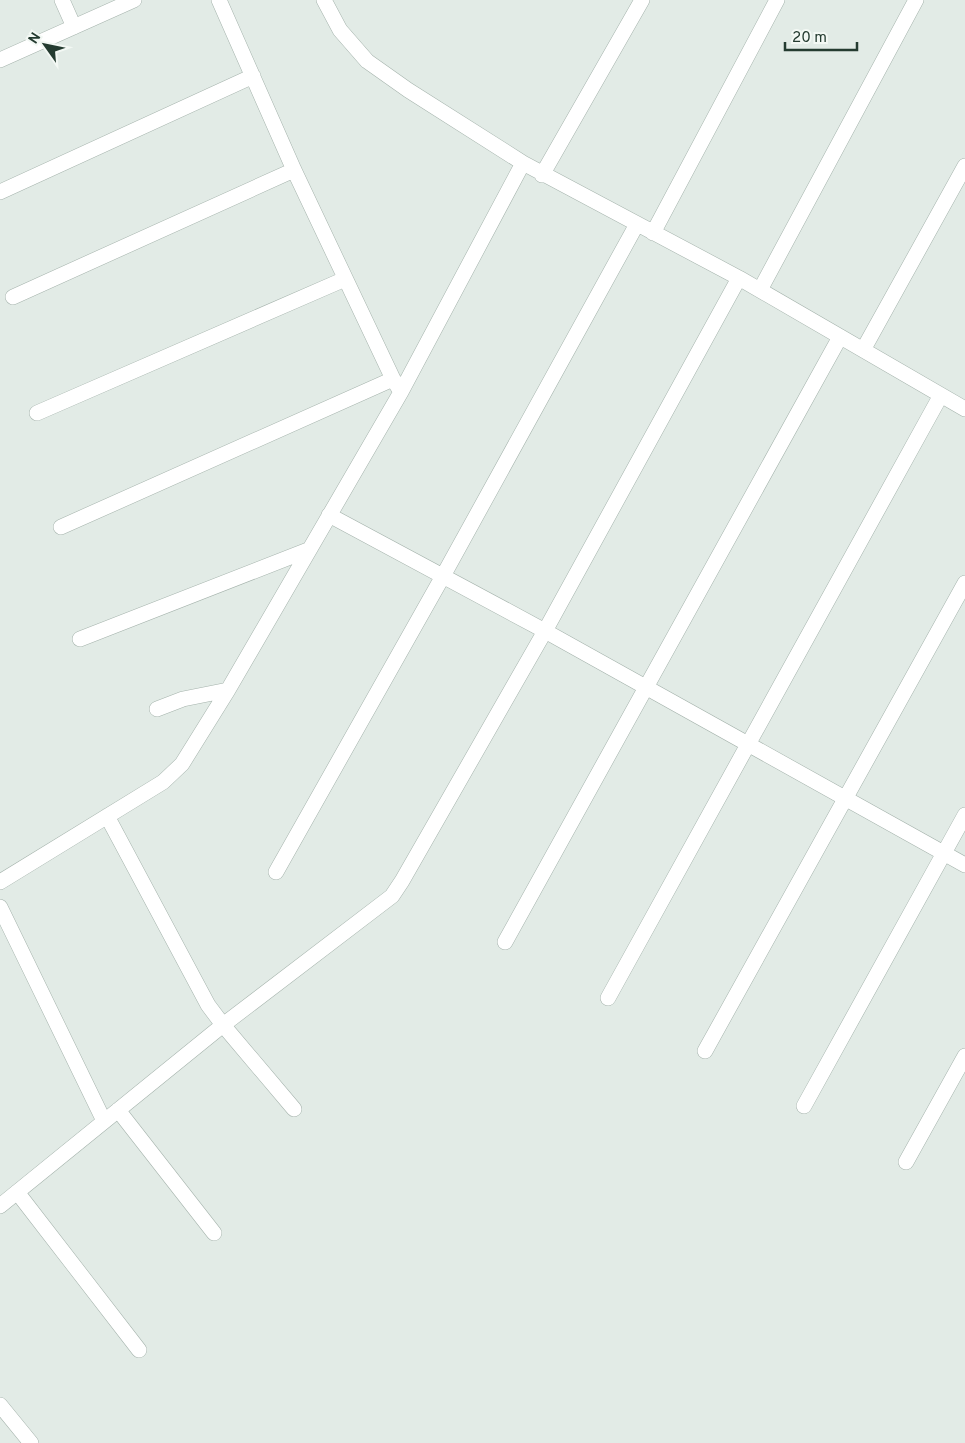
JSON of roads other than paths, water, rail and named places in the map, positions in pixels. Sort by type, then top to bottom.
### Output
[{"type":"street","points":[[62,0],[74,27]]},
{"type":"street","points":[[0,60],[134,0]]},
{"type":"street","points":[[219,0],[294,170],[397,386]]},
{"type":"street","points":[[324,0],[340,30],[367,61],[408,90],[542,175],[739,278],[965,408]]},
{"type":"street","points":[[542,175],[642,0]]},
{"type":"street","points":[[653,233],[777,0]]},
{"type":"street","points":[[760,290],[916,0]]},
{"type":"street","points":[[0,192],[253,76]]},
{"type":"street","points":[[0,882],[163,782],[182,764],[228,690],[329,516],[397,386],[523,163]]},
{"type":"street","points":[[863,350],[965,166]]},
{"type":"street","points":[[13,297],[294,170]]},
{"type":"street","points":[[276,872],[443,576],[637,224]]},
{"type":"street","points":[[37,413],[345,278]]},
{"type":"street","points":[[0,1206],[223,1025],[392,896],[545,631],[739,278]]},
{"type":"street","points":[[505,942],[840,337]]},
{"type":"street","points":[[61,527],[397,386]]},
{"type":"street","points":[[608,998],[941,395]]},
{"type":"street","points":[[329,516],[545,631],[965,865]]},
{"type":"street","points":[[80,638],[308,550]]},
{"type":"street","points":[[705,1051],[965,583]]},
{"type":"street","points":[[156,709],[184,699],[228,690]]},
{"type":"street","points":[[804,1106],[965,815]]},
{"type":"street","points":[[107,816],[208,1005],[294,1110]]},
{"type":"street","points":[[0,907],[104,1122]]},
{"type":"street","points":[[906,1162],[965,1056]]},
{"type":"street","points":[[118,1110],[214,1233]]},
{"type":"street","points":[[17,1192],[139,1350]]},
{"type":"street","points":[[0,1405],[31,1443]]}]
